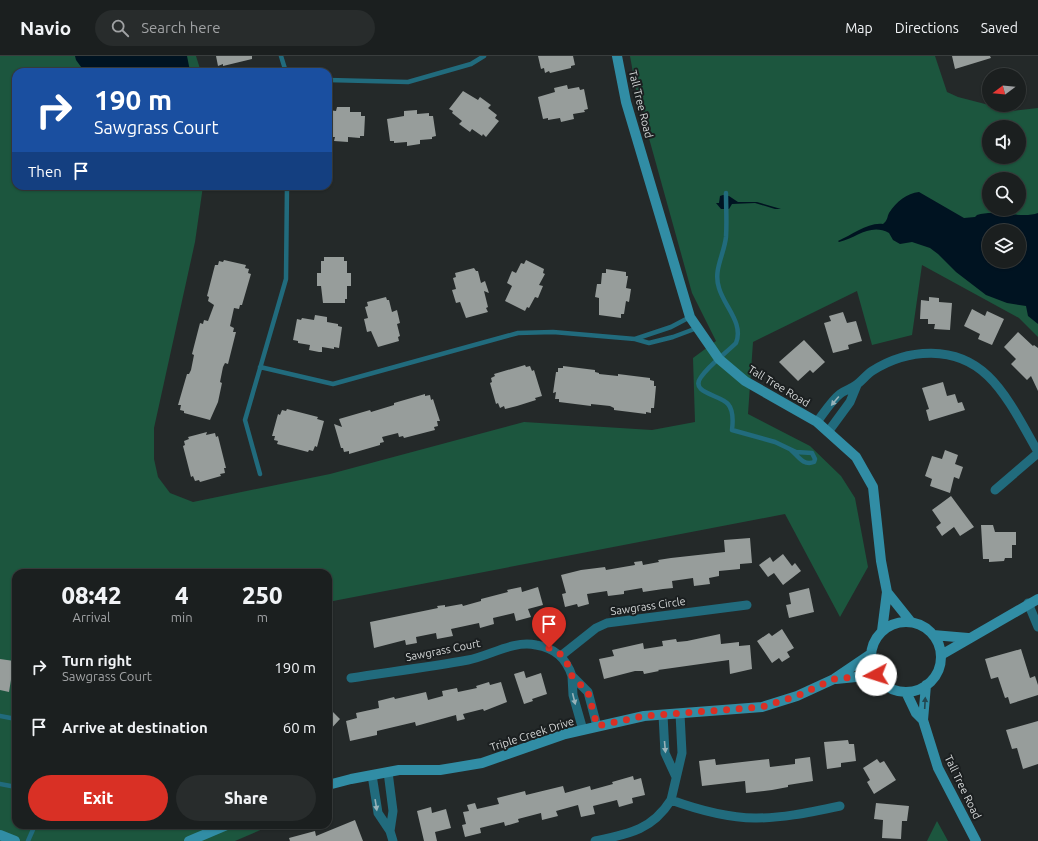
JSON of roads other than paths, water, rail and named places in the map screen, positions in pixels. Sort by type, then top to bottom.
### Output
[{"type":"street","name":"Tall Tree Road","points":[[617,56],[626,102],[690,317],[719,359],[745,381],[817,422],[856,457],[873,487],[881,561],[887,592],[882,631]]},
{"type":"street","points":[[817,422],[840,394],[857,385],[872,372],[896,360],[912,355],[938,353],[962,359],[980,368],[998,386],[1038,452],[995,490]]},
{"type":"street","points":[[828,432],[850,402],[857,385]]},
{"type":"street","name":"Tall Tree Road","points":[[887,592],[911,622]]},
{"type":"street","points":[[941,655],[1028,603],[1038,599]]},
{"type":"street","points":[[1028,603],[1038,627]]},
{"type":"street","name":"Sawgrass Circle","points":[[562,655],[596,628],[607,623],[747,605]]},
{"type":"street","points":[[911,622],[923,626],[933,635],[938,642],[941,655],[937,672],[926,685],[918,690],[906,692],[889,687],[876,675],[871,654],[875,641],[882,631],[898,623],[911,622]]},
{"type":"street","points":[[933,635],[968,638]]},
{"type":"street","name":"Sawgrass Court","points":[[351,678],[470,660],[528,644],[549,648],[562,655]]},
{"type":"street","name":"Triple Creek Drive","points":[[332,784],[399,770],[440,770],[482,763],[583,730],[644,716],[762,707],[797,696],[834,679],[871,654]]},
{"type":"street","points":[[562,655],[572,676],[573,695],[583,730]]},
{"type":"street","name":"Triple Creek Drive","points":[[834,679],[876,675]]},
{"type":"street","points":[[572,676],[588,692],[597,726]]},
{"type":"street","name":"Tall Tree Road","points":[[926,685],[923,720],[938,768],[976,841]]},
{"type":"street","name":"Tall Tree Road","points":[[906,692],[916,712],[923,720]]},
{"type":"street","points":[[595,841],[627,833],[651,823],[663,812],[671,800],[682,753],[680,714]]},
{"type":"street","points":[[663,715],[665,753],[676,777]]},
{"type":"street","points":[[388,772],[393,811],[390,831]]},
{"type":"street","points":[[372,775],[378,813],[390,831],[393,841]]},
{"type":"street","points":[[671,800],[728,817],[759,819],[791,816],[840,806]]},
{"type":"street","points":[[189,841],[218,829]]},
{"type":"street","points":[[0,835],[15,841]]},
{"type":"lane","points":[[281,56],[285,68]]},
{"type":"lane","points":[[332,80],[408,82],[471,64],[484,56]]},
{"type":"lane","points":[[260,474],[244,420],[286,279],[287,190]]},
{"type":"lane","points":[[726,193],[726,238],[718,266],[717,278],[719,289],[734,316],[738,335],[736,343],[700,377],[698,384],[702,391],[723,398],[728,404],[732,412],[732,430],[775,442],[796,452],[812,453],[815,459],[814,462],[808,464],[804,463],[791,450]]},
{"type":"lane","points":[[635,339],[690,317]]},
{"type":"lane","points":[[260,367],[333,384],[518,333],[553,332],[635,339],[649,343],[666,339],[697,328]]},
{"type":"lane","points":[[663,329],[666,339]]},
{"type":"lane","points":[[0,716],[12,718]]},
{"type":"lane","points":[[0,784],[12,786]]},
{"type":"lane","points":[[28,841],[33,829]]},
{"type":"water","points":[[75,56],[187,56],[189,68],[82,68]]},
{"type":"water","points":[[919,192],[964,218],[975,217],[982,214],[982,216],[1026,216],[1038,213],[1038,324],[1028,316],[1026,306],[1007,303],[986,295],[956,272],[930,248],[912,242],[900,244],[893,240],[889,233],[882,230],[870,230],[846,240],[838,241],[866,227],[883,224],[887,220],[889,213],[895,205],[910,194]]},
{"type":"water","points":[[720,196],[729,196],[738,202],[757,202],[781,209],[775,209],[755,203],[732,204],[729,209],[721,209],[716,203],[719,203]]}]
